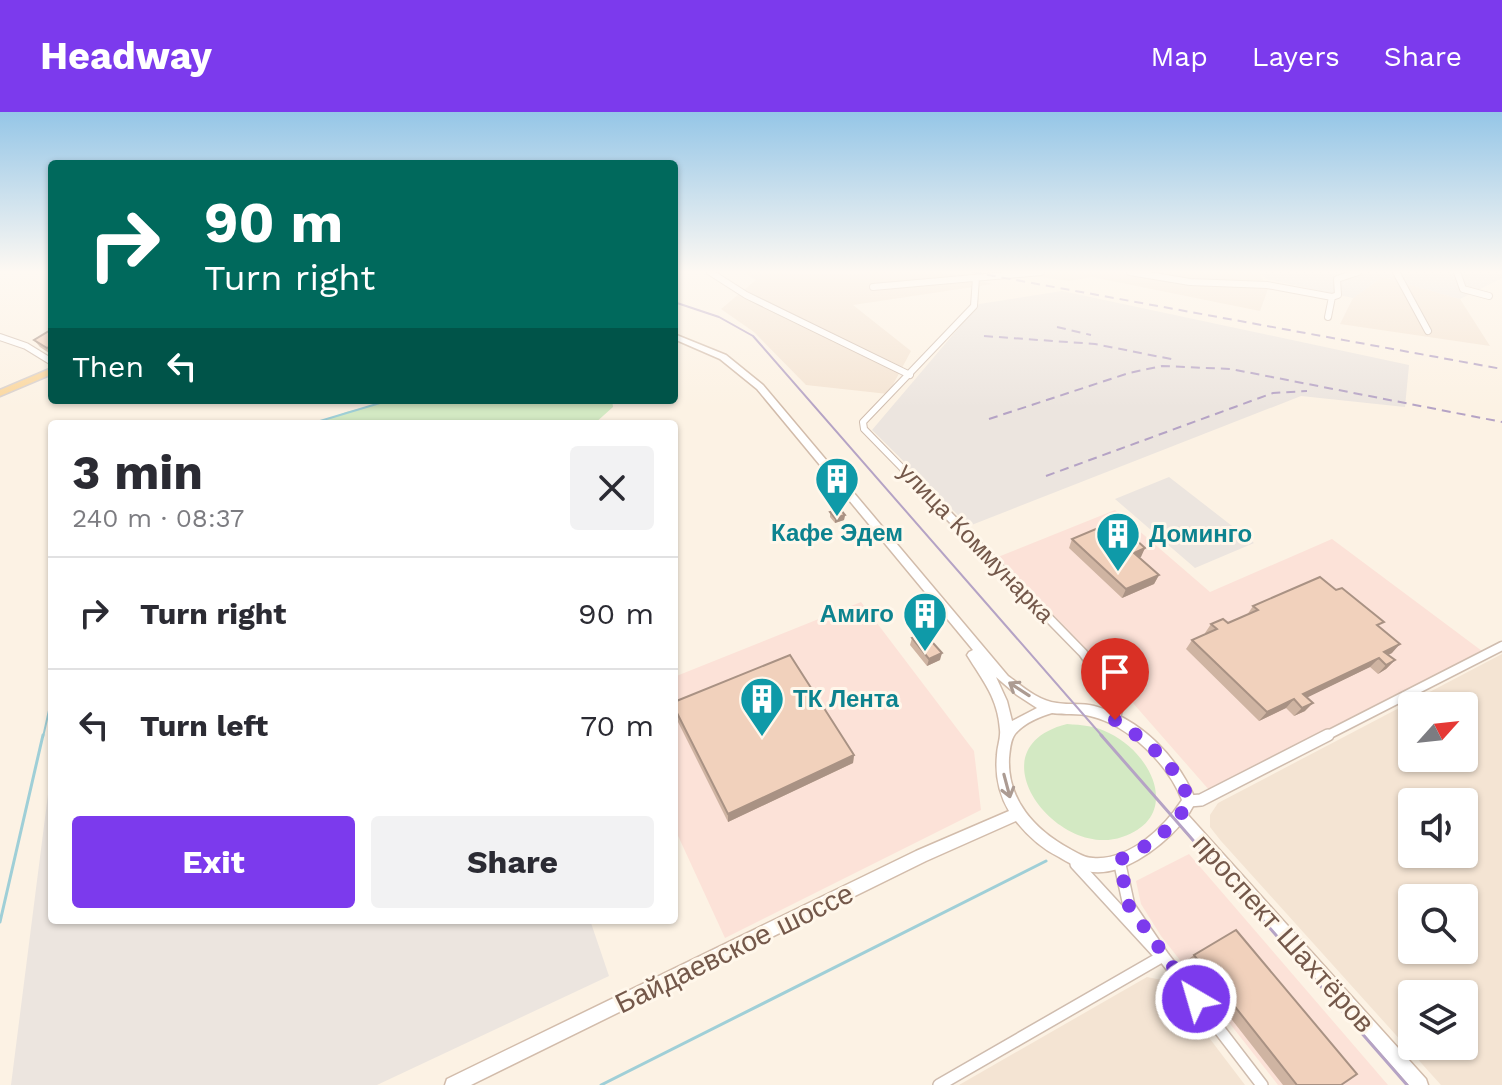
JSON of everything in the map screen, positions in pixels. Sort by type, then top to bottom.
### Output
[{"type":"main road","points":[[678,340],[723,357],[760,387],[997,671],[1018,690],[1052,708]]},
{"type":"main road","points":[[678,340],[731,370],[779,416],[994,681],[1005,713],[1007,733],[1003,785],[1017,814],[1036,834],[1058,850],[1091,865],[1119,860],[1154,841],[1181,817],[1189,801],[1183,782],[1168,763],[1115,720],[1095,711],[1052,708],[1026,717],[1007,733]]},
{"type":"main road","points":[[0,393],[48,373]]},
{"type":"main road","name":"Байдаевское шоссе","points":[[453,1085],[921,856],[1017,814]]},
{"type":"main road","name":"проспект Шахтёров","points":[[1181,817],[1420,1085]]},
{"type":"street","points":[[792,317],[910,375]]},
{"type":"street","name":"улица Коммунарка","points":[[963,317],[910,375],[867,415],[863,422],[864,429],[1083,653],[1120,704],[1115,720]]},
{"type":"street","points":[[1421,317],[1428,331]]},
{"type":"street","points":[[0,337],[26,346],[48,360]]},
{"type":"street","points":[[1189,801],[1213,795],[1502,646]]},
{"type":"street","points":[[1058,850],[1093,878],[1144,942],[1163,956]]},
{"type":"street","points":[[1119,860],[1129,906],[1163,956],[1262,1085]]},
{"type":"street","points":[[939,1085],[1163,956]]},
{"type":"shaded area","points":[[733,317],[869,317],[911,351],[888,394],[806,385],[754,332]]},
{"type":"shaded area","points":[[968,317],[1186,317],[1409,365],[1405,407],[1301,396],[969,526],[872,430]]},
{"type":"shaded area","points":[[1343,317],[1472,317],[1490,346],[1340,324]]},
{"type":"shaded area","points":[[1169,477],[1254,543],[1195,568],[1115,499]]},
{"type":"shaded area","points":[[1115,510],[1210,592],[1332,539],[1482,651],[1210,791],[1083,646],[998,557]]},
{"type":"shaded area","points":[[861,602],[974,751],[981,810],[725,938],[678,836],[678,675]]},
{"type":"shaded area","points":[[1502,654],[1502,1085],[1441,1085],[1418,1060],[1478,1060],[1478,980],[1398,980],[1398,1037],[1221,841],[1210,827],[1210,815],[1218,803],[1398,709],[1398,772],[1478,772],[1478,692],[1430,692]]},
{"type":"shaded area","points":[[48,794],[48,924],[591,924],[609,976],[377,1085],[11,1085]]},
{"type":"shaded area","points":[[1189,854],[1388,1085],[1278,1085],[1161,936],[1141,904],[1136,881]]},
{"type":"shaded area","points":[[1147,977],[1162,980],[1175,993],[1245,1085],[959,1085]]},
{"type":"green space","points":[[378,404],[613,404],[613,407],[598,420],[326,420]]},
{"type":"green space","points":[[1067,724],[1104,731],[1138,755],[1154,785],[1156,801],[1151,815],[1140,828],[1122,837],[1097,840],[1072,832],[1051,818],[1034,798],[1025,776],[1026,755],[1039,737]]},
{"type":"building","points":[[48,332],[48,348],[34,340]]},
{"type":"building","points":[[840,509],[845,515],[835,518],[830,512]]},
{"type":"building","name":"Доминго","points":[[1115,521],[1145,548],[1134,553],[1159,575],[1126,589],[1072,539]]},
{"type":"building","points":[[1320,577],[1336,590],[1342,588],[1384,622],[1377,625],[1400,644],[1384,652],[1395,660],[1386,665],[1379,658],[1303,694],[1313,703],[1302,708],[1294,699],[1267,712],[1192,640],[1217,629],[1211,624],[1223,619],[1228,623],[1258,610],[1253,606]]},
{"type":"building","points":[[924,633],[942,653],[929,659],[912,638]]},
{"type":"building","name":"ТК Лента","points":[[790,655],[854,755],[728,814],[678,715],[678,700]]},
{"type":"building","points":[[1236,930],[1357,1074],[1341,1085],[1297,1085],[1194,955]]},
{"type":"waterway","points":[[323,420],[377,404]]},
{"type":"waterway","points":[[43,737],[48,715]]},
{"type":"waterway","points":[[0,922],[43,735]]},
{"type":"waterway","points":[[601,1085],[1046,861]]},
{"type":"tram line","points":[[720,317],[753,336],[1103,737]]},
{"type":"tram line","points":[[1101,735],[1407,1085]]},
{"type":"railway","points":[[1220,317],[1502,369]]},
{"type":"railway","points":[[1057,327],[1091,335]]},
{"type":"railway","points":[[984,336],[1095,344],[1176,360]]},
{"type":"railway","points":[[989,419],[1129,373],[1162,366],[1231,369],[1502,422]]},
{"type":"railway","points":[[1046,476],[1273,393],[1307,391]]},
{"type":"place","name":"Кафе Эдем","points":[[837,518]]},
{"type":"place","name":"Доминго","points":[[1118,573]]},
{"type":"place","name":"Амиго","points":[[925,653]]},
{"type":"place","name":"ТК Лента","points":[[762,738]]},
{"type":"route","points":[[1115,720],[1168,763],[1183,782],[1189,801],[1181,817],[1154,841],[1119,860],[1129,906],[1196,999]]}]
